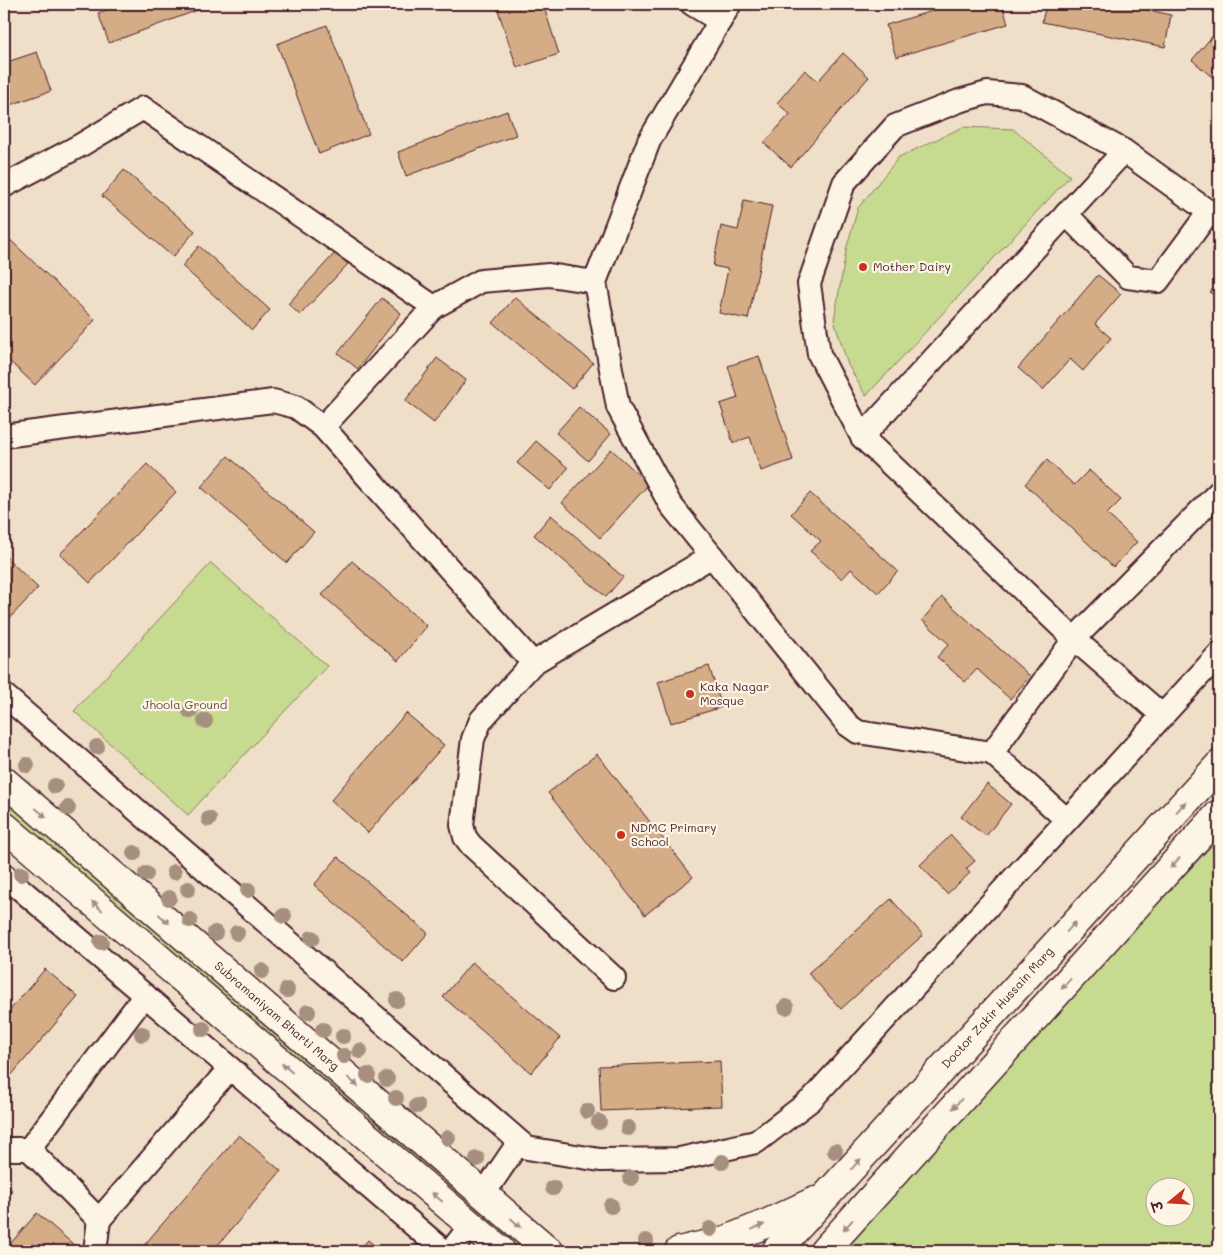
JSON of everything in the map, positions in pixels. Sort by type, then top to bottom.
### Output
[{"type":"main road","name":"Doctor Zakir Hussain Marg","points":[[785,1248],[828,1194],[1219,765]]},
{"type":"main road","name":"Subramaniyam Bharti Marg","points":[[4,781],[483,1195],[554,1250]]},
{"type":"main road","points":[[826,1250],[1219,814]]},
{"type":"main road","points":[[4,826],[501,1251]]},
{"type":"main road","points":[[679,1251],[726,1240],[770,1222],[828,1194]]},
{"type":"street","points":[[692,4],[725,12],[649,141],[595,282],[618,407],[670,504],[848,725],[858,732],[992,753],[1067,820]]},
{"type":"street","points":[[1066,214],[1128,277],[1158,281],[1214,215],[1124,151],[1022,96],[987,93],[959,101],[894,126],[844,183],[808,284],[819,354],[862,437],[1074,639],[1163,716]]},
{"type":"street","points":[[4,186],[81,145],[144,108],[434,307]]},
{"type":"street","points":[[862,437],[1124,151]]},
{"type":"street","points":[[323,427],[434,307],[480,281],[549,275],[595,282]]},
{"type":"street","points":[[4,436],[273,401],[296,407],[323,427],[533,663]]},
{"type":"street","points":[[992,753],[1074,639],[1219,492]]},
{"type":"street","points":[[614,978],[471,845],[463,831],[473,739],[481,720],[533,663],[712,556]]},
{"type":"street","points":[[4,695],[527,1148],[600,1160],[680,1159],[756,1142],[811,1100],[1219,654]]},
{"type":"street","points":[[4,875],[444,1251]]},
{"type":"street","points":[[29,1149],[145,995]]},
{"type":"street","points":[[95,1251],[98,1220],[230,1068]]},
{"type":"street","points":[[483,1195],[519,1142]]},
{"type":"street","points":[[4,1150],[29,1149],[98,1220]]},
{"type":"street","points":[[451,1251],[470,1225]]},
{"type":"green space","points":[[963,127],[1013,129],[1070,176],[866,396],[848,365],[834,320],[847,246],[858,208],[899,157]]},
{"type":"green space","name":"Jhoola Ground","points":[[211,563],[327,666],[188,815],[74,711]]},
{"type":"green space","points":[[4,795],[532,1251],[511,1251],[4,811]]},
{"type":"green space","points":[[1219,838],[1219,1251],[845,1251],[1047,1022]]},
{"type":"building","points":[[123,4],[214,4],[109,43],[98,13]]},
{"type":"building","points":[[496,4],[543,4],[559,54],[517,68]]},
{"type":"building","points":[[930,4],[1002,4],[1008,24],[896,57],[886,25],[932,11]]},
{"type":"building","points":[[1046,4],[1130,4],[1130,6],[1171,15],[1165,47],[1042,22]]},
{"type":"building","points":[[327,25],[369,134],[319,154],[277,44]]},
{"type":"building","points":[[1215,33],[1219,36],[1219,83],[1192,60]]},
{"type":"building","points":[[37,52],[51,91],[4,107],[4,63]]},
{"type":"building","points":[[843,53],[869,77],[791,167],[764,143],[790,114],[777,103],[805,70],[818,81]]},
{"type":"building","points":[[507,111],[516,135],[406,176],[398,152]]},
{"type":"building","points":[[124,170],[195,231],[173,257],[102,196]]},
{"type":"building","points":[[744,200],[772,206],[748,319],[719,313],[728,269],[713,266],[721,226],[738,230]]},
{"type":"building","points":[[6,236],[95,320],[35,385],[4,356],[4,239]]},
{"type":"building","points":[[199,246],[270,310],[252,330],[182,266]]},
{"type":"building","points":[[335,253],[348,264],[300,315],[288,304]]},
{"type":"building","points":[[1098,275],[1121,294],[1095,324],[1111,338],[1083,371],[1070,359],[1043,390],[1018,368]]},
{"type":"building","points":[[1219,282],[1219,301],[1210,292]]},
{"type":"building","points":[[515,297],[593,363],[572,389],[493,323]]},
{"type":"building","points":[[382,298],[401,313],[358,369],[338,353]]},
{"type":"building","points":[[759,356],[793,460],[761,471],[750,437],[733,443],[720,404],[738,398],[728,366]]},
{"type":"building","points":[[437,358],[466,380],[434,423],[405,401]]},
{"type":"building","points":[[579,407],[611,434],[588,461],[556,433]]},
{"type":"building","points":[[536,441],[568,468],[550,490],[517,463]]},
{"type":"building","points":[[611,449],[649,484],[600,538],[562,503]]},
{"type":"building","points":[[228,456],[314,532],[287,563],[201,487]]},
{"type":"building","points":[[1047,460],[1074,485],[1089,470],[1121,500],[1107,514],[1137,542],[1113,567],[1025,484]]},
{"type":"building","points":[[147,464],[176,492],[90,583],[60,554]]},
{"type":"building","points":[[810,493],[898,571],[878,593],[851,569],[842,579],[810,551],[821,541],[791,514]]},
{"type":"building","points":[[551,515],[623,577],[606,597],[534,535]]},
{"type":"building","points":[[4,555],[38,588],[8,620],[4,616]]},
{"type":"building","points":[[352,561],[427,626],[398,661],[322,595]]},
{"type":"building","points":[[942,597],[1030,676],[1010,699],[977,669],[965,682],[937,657],[949,644],[922,620]]},
{"type":"building","name":"Kaka Nagar Mosque","points":[[709,666],[722,707],[671,723],[658,682]]},
{"type":"building","points":[[406,713],[444,745],[368,833],[331,800]]},
{"type":"building","name":"NDMC Primary School","points":[[597,754],[693,877],[645,915],[548,793]]},
{"type":"building","points":[[987,784],[1011,804],[986,836],[961,817]]},
{"type":"building","points":[[951,835],[975,861],[966,869],[970,873],[947,894],[920,865]]},
{"type":"building","points":[[338,857],[428,933],[403,962],[314,885]]},
{"type":"building","points":[[891,899],[923,935],[841,1009],[808,973]]},
{"type":"building","points":[[472,962],[560,1038],[531,1073],[443,997]]},
{"type":"building","points":[[45,969],[78,997],[4,1084],[4,1017]]},
{"type":"building","points":[[720,1061],[722,1106],[601,1111],[599,1066]]},
{"type":"building","points":[[239,1135],[281,1171],[213,1251],[139,1251]]},
{"type":"building","points":[[4,1183],[12,1190],[4,1200]]},
{"type":"building","points":[[37,1213],[81,1251],[19,1251],[10,1244]]},
{"type":"building","points":[[368,1240],[381,1251],[358,1251]]},
{"type":"place","name":"Mother Dairy","points":[[863,267]]},
{"type":"place","name":"Kaka Nagar Mosque","points":[[690,694]]},
{"type":"place","name":"NDMC Primary School","points":[[621,835]]}]
